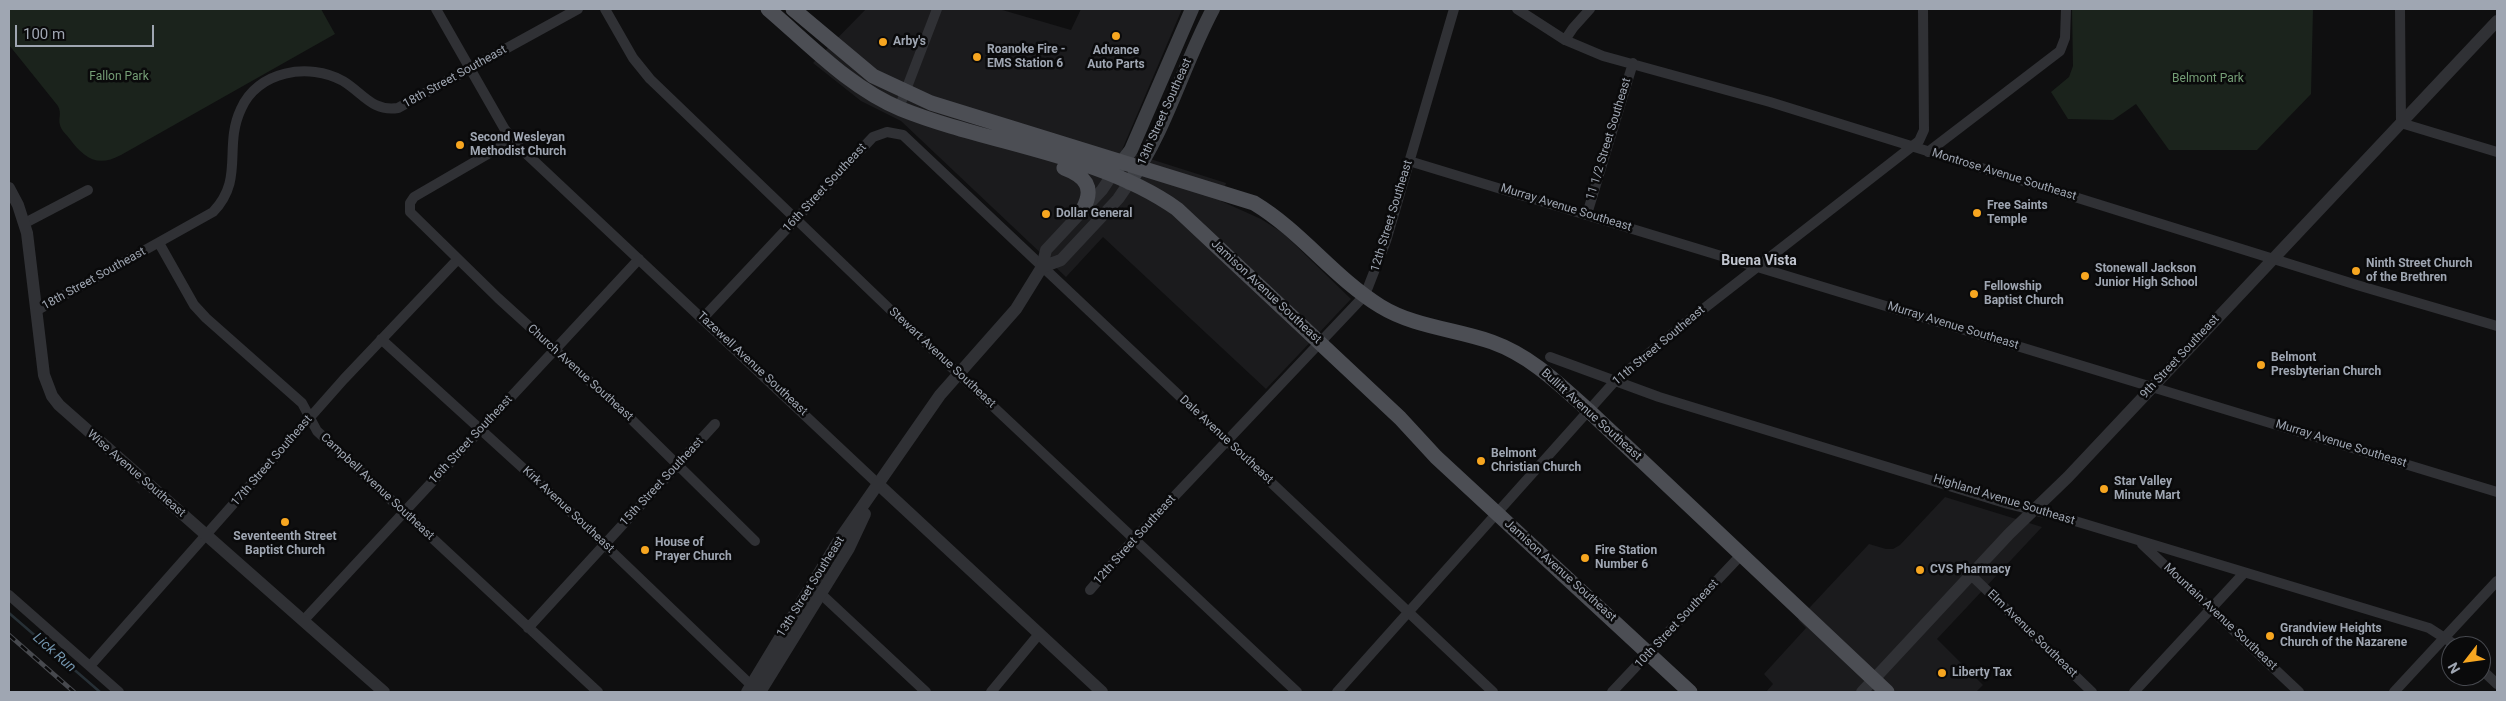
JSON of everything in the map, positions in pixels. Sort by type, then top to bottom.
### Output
[{"type":"main road","name":"Jamison Avenue Southeast","points":[[768,9],[857,84],[899,108],[1112,175],[1149,192],[1177,209],[1400,418],[1436,457],[1690,692]]},
{"type":"main road","points":[[793,9],[873,76],[905,92],[931,103],[1141,166]]},
{"type":"main road","name":"13th Street Southeast","points":[[1112,175],[1131,150],[1192,9]]},
{"type":"main road","name":"13th Street Southeast","points":[[1129,183],[1141,166],[1213,9]]},
{"type":"main road","points":[[1028,149],[1046,163],[1072,171],[1083,178],[1089,196],[1084,209]]},
{"type":"main road","name":"Bullitt Avenue Southeast","points":[[1141,166],[1254,202],[1290,227],[1342,280],[1380,306],[1404,318],[1494,343],[1516,353],[1551,376],[1887,692]]},
{"type":"street","name":"Tazewell Avenue Southeast","points":[[436,9],[512,140],[1102,692]]},
{"type":"street","name":"18th Street Southeast","points":[[36,311],[213,212],[227,195],[233,176],[232,144],[237,117],[249,96],[270,79],[292,72],[317,72],[342,81],[375,106],[389,109],[405,105],[578,9]]},
{"type":"street","name":"Stewart Avenue Southeast","points":[[605,9],[633,58],[650,79],[1297,692]]},
{"type":"street","points":[[899,108],[937,9]]},
{"type":"street","name":"12th Street Southeast","points":[[1090,590],[1134,539],[1365,295],[1386,241],[1454,9]]},
{"type":"street","name":"Montrose Avenue Southeast","points":[[1517,9],[1565,40],[1603,56],[1770,102],[2273,259],[2497,326]]},
{"type":"street","points":[[1565,40],[1590,9]]},
{"type":"street","points":[[1912,146],[1922,136],[1924,130],[1923,9]]},
{"type":"street","points":[[1928,152],[2060,51],[2066,38],[2066,9]]},
{"type":"street","points":[[2400,9],[2401,124],[2497,152]]},
{"type":"street","name":"9th Street Southeast","points":[[1862,692],[2009,534],[2035,511],[2497,21]]},
{"type":"street","name":"11 1/2 Street Southeast","points":[[1587,214],[1632,64]]},
{"type":"street","name":"16th Street Southeast","points":[[703,318],[873,137],[887,132],[896,132],[906,138],[958,188]]},
{"type":"street","name":"Church Avenue Southeast","points":[[512,140],[414,197],[410,203],[410,212],[415,219],[630,418],[755,540]]},
{"type":"street","name":"11th Street Southeast","points":[[1337,692],[1615,381],[1912,146]]},
{"type":"street","name":"Murray Avenue Southeast","points":[[1409,162],[1587,214],[2497,492]]},
{"type":"street","name":"13th Street Southeast","points":[[753,690],[839,540],[878,484],[958,372],[1016,309],[1042,268],[1046,250],[1112,175]]},
{"type":"street","name":"13th Street Southeast","points":[[1042,268],[1061,260],[1118,199],[1129,183]]},
{"type":"street","name":"Wise Avenue Southeast","points":[[9,188],[25,223],[44,375],[52,396],[59,406],[384,692]]},
{"type":"street","name":"Dale Avenue Southeast","points":[[958,188],[1494,692]]},
{"type":"street","points":[[25,223],[88,190]]},
{"type":"street","name":"Campbell Avenue Southeast","points":[[159,243],[198,311],[302,403],[317,431],[598,692]]},
{"type":"street","name":"17th Street Southeast","points":[[90,666],[310,417],[381,339],[458,259]]},
{"type":"street","name":"16th Street Southeast","points":[[303,621],[639,259]]},
{"type":"street","name":"Kirk Avenue Southeast","points":[[381,339],[481,429],[604,545],[753,690]]},
{"type":"street","name":"Highland Avenue Southeast","points":[[1550,357],[1615,381],[2035,511],[2065,518],[2429,628],[2443,636]]},
{"type":"street","name":"15th Street Southeast","points":[[528,628],[715,424]]},
{"type":"street","name":"13th Street Southeast","points":[[753,690],[821,594],[849,548],[878,484]]},
{"type":"street","name":"Mountain Avenue Southeast","points":[[2140,542],[2300,692]]},
{"type":"street","name":"10th Street Southeast","points":[[1612,692],[1740,555]]},
{"type":"street","points":[[2134,692],[2244,573]]},
{"type":"street","name":"Elm Avenue Southeast","points":[[1971,575],[2092,692]]},
{"type":"street","points":[[2446,636],[2497,581]]},
{"type":"street","points":[[821,594],[926,692]]},
{"type":"street","points":[[9,595],[119,692]]},
{"type":"street","points":[[991,692],[1039,634]]},
{"type":"street","points":[[2394,692],[2441,641]]},
{"type":"shaded area","points":[[866,9],[999,9],[1071,30],[1081,9],[1182,9],[1122,150],[1226,183],[1221,201],[1261,219],[1283,233],[1351,299],[1266,389],[1103,237],[1066,277],[901,121],[861,101],[813,63]]},
{"type":"shaded area","points":[[1945,497],[2042,527],[1937,639],[1983,685],[1976,692],[1766,692],[1773,684],[1764,674],[1806,628],[1798,620],[1869,544],[1886,549],[1893,549],[1900,545]]},
{"type":"green space","name":"Fallon Park","points":[[9,9],[321,9],[335,34],[121,155],[105,161],[98,161],[80,151],[62,130],[58,106],[9,45]]},
{"type":"green space","name":"Belmont Park","points":[[2072,9],[2313,9],[2311,94],[2257,150],[2169,150],[2136,104],[2113,120],[2068,119],[2051,92],[2069,77],[2073,66]]},
{"type":"waterway","name":"Lick Run","points":[[9,613],[100,692]]},
{"type":"railway","points":[[9,635],[74,692]]},
{"type":"place","name":"Advance Auto Parts","points":[[1116,36]]},
{"type":"place","name":"Arby's","points":[[883,42]]},
{"type":"place","name":"Roanoke Fire - EMS Station 6","points":[[977,57]]},
{"type":"place","name":"Second Wesleyan Methodist Church","points":[[460,145]]},
{"type":"place","name":"Free Saints Temple","points":[[1977,213]]},
{"type":"place","name":"Dollar General","points":[[1046,214]]},
{"type":"place","name":"Ninth Street Church of the Brethren","points":[[2356,271]]},
{"type":"place","name":"Stonewall Jackson Junior High School","points":[[2085,276]]},
{"type":"place","name":"Fellowship Baptist Church","points":[[1974,294]]},
{"type":"place","name":"Belmont Presbyterian Church","points":[[2261,365]]},
{"type":"place","name":"Belmont Christian Church","points":[[1481,461]]},
{"type":"place","name":"Star Valley Minute Mart","points":[[2104,489]]},
{"type":"place","name":"Seventeenth Street Baptist Church","points":[[285,522]]},
{"type":"place","name":"House of Prayer Church","points":[[645,550]]},
{"type":"place","name":"Fire Station Number 6","points":[[1585,558]]},
{"type":"place","name":"CVS Pharmacy","points":[[1920,570]]},
{"type":"place","name":"Grandview Heights Church of the Nazarene","points":[[2270,636]]},
{"type":"place","name":"Liberty Tax","points":[[1942,673]]},
{"type":"district","name":"Buena Vista","points":[[1759,261]]}]
